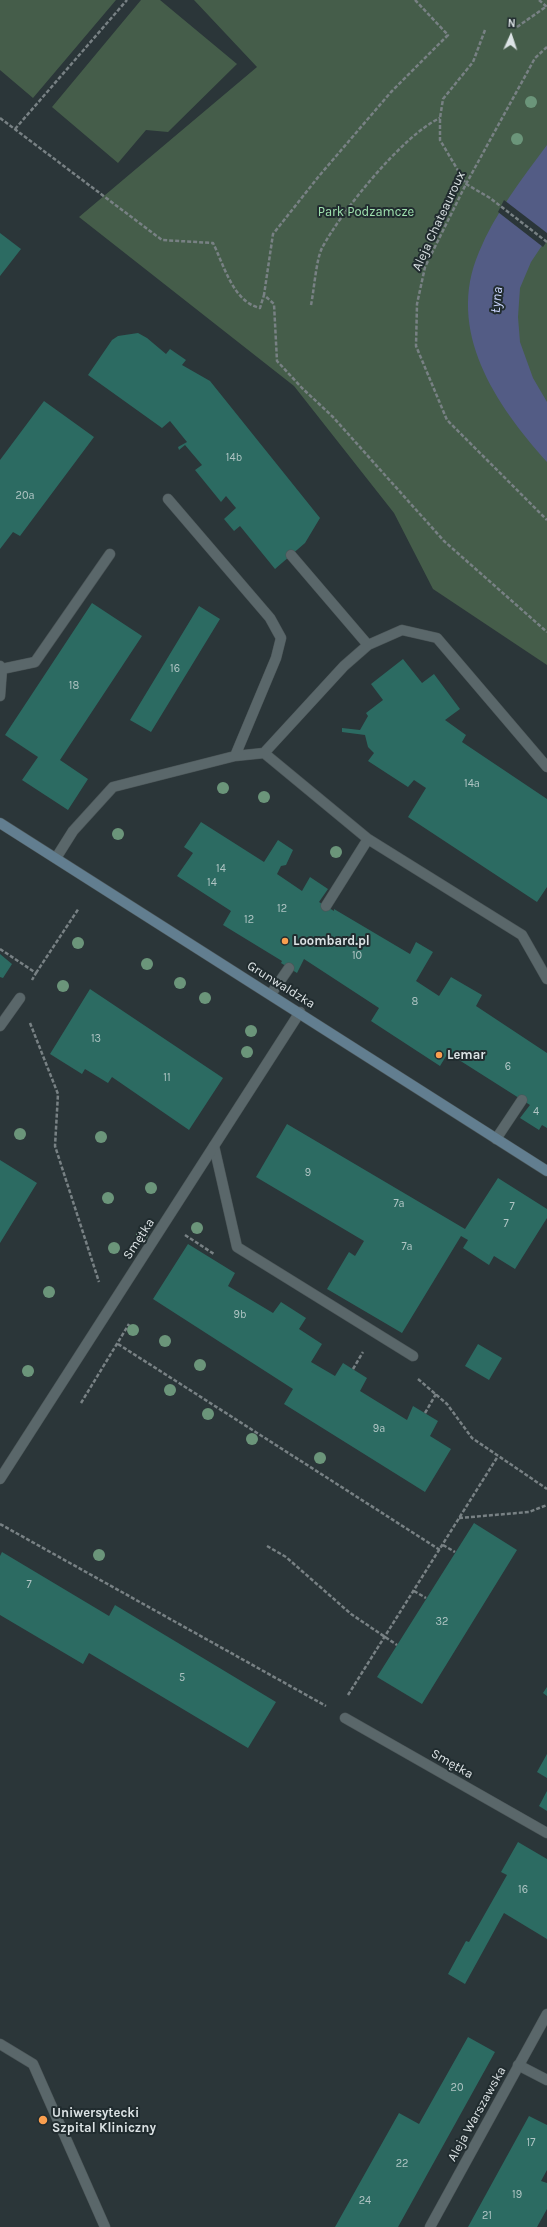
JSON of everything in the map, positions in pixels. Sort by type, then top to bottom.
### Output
[{"type":"street","points":[[168,499],[270,618],[281,638],[276,658],[235,756]]},
{"type":"street","points":[[0,696],[1,667],[35,662],[110,554]]},
{"type":"street","points":[[291,555],[368,645]]},
{"type":"street","points":[[56,858],[73,831],[113,787],[235,756],[264,753],[344,666],[368,645],[402,630],[437,638],[547,767]]},
{"type":"street","points":[[264,753],[368,839],[522,935],[547,979]]},
{"type":"street","name":"Grunwaldzka","points":[[0,823],[272,994],[547,1171]]},
{"type":"street","points":[[326,906],[368,839]]},
{"type":"street","points":[[272,994],[289,968]]},
{"type":"street","points":[[0,1026],[20,998]]},
{"type":"street","name":"Smętka","points":[[0,1478],[300,1012]]},
{"type":"street","points":[[496,1139],[522,1100]]},
{"type":"street","points":[[214,1146],[237,1247],[413,1356]]},
{"type":"street","name":"Smętka","points":[[344,1718],[547,1833]]},
{"type":"street","name":"Aleja Warszawska","points":[[430,2227],[547,2014]]},
{"type":"street","points":[[0,2044],[33,2064],[105,2227]]},
{"type":"street","points":[[518,2066],[547,2080]]},
{"type":"path","points":[[15,129],[127,0]]},
{"type":"path","points":[[0,118],[162,240],[213,243],[239,296],[253,306],[260,308],[264,295],[272,234],[319,176],[391,92],[448,35],[415,0]]},
{"type":"path","points":[[517,27],[547,7],[539,0]]},
{"type":"path","points":[[485,30],[473,62],[444,99],[440,118],[440,140],[466,184],[490,198],[547,242]]},
{"type":"path","name":"Aleja Chateauroux","points":[[547,47],[535,58],[466,184],[425,267],[417,304],[416,346],[447,420],[547,520]]},
{"type":"path","points":[[311,305],[321,250],[353,203],[397,151],[428,124],[440,118]]},
{"type":"path","points":[[264,295],[274,304],[277,361],[302,388],[333,417],[444,540],[547,632]]},
{"type":"path","points":[[79,908],[20,998],[58,1094],[56,1146],[108,1311]]},
{"type":"path","points":[[0,949],[36,973]]},
{"type":"path","points":[[180,1242],[184,1235],[217,1255]]},
{"type":"path","points":[[81,1403],[130,1323]]},
{"type":"path","points":[[118,1344],[440,1550]]},
{"type":"path","points":[[353,1369],[367,1347]]},
{"type":"path","points":[[411,1375],[424,1383],[447,1404],[472,1438],[547,1489]]},
{"type":"path","points":[[425,1413],[436,1394]]},
{"type":"path","points":[[347,1696],[440,1550],[498,1455]]},
{"type":"path","points":[[460,1518],[529,1512],[547,1505]]},
{"type":"path","points":[[0,1524],[312,1698]]},
{"type":"path","points":[[443,1545],[455,1552]]},
{"type":"path","points":[[267,1546],[286,1557],[351,1614],[397,1645]]},
{"type":"path","points":[[414,1591],[426,1598]]},
{"type":"green space","points":[[0,0],[116,0],[33,98],[0,70]]},
{"type":"green space","points":[[141,0],[160,0],[237,64],[168,132],[146,130],[118,163],[52,107]]},
{"type":"green space","name":"Park Podzamcze","points":[[194,0],[547,0],[547,665],[433,589],[394,513],[294,386],[79,217],[257,67]]},
{"type":"water","name":"Łyna","points":[[547,145],[547,238],[531,262],[520,288],[518,317],[520,342],[533,378],[547,402],[547,462],[510,416],[494,391],[481,365],[472,338],[468,310],[470,281],[485,238],[501,210]]},
{"type":"pier","points":[[504,200],[547,233],[547,241],[543,247],[498,212]]},
{"type":"building","points":[[0,233],[21,249],[0,276]]},
{"type":"building","points":[[138,333],[147,338],[166,354],[170,349],[186,360],[182,365],[210,381],[320,518],[305,543],[275,569],[240,526],[234,531],[224,519],[236,508],[226,496],[221,502],[195,470],[202,465],[185,445],[179,450],[178,447],[187,442],[170,421],[162,428],[88,375],[112,340],[118,336]]},
{"type":"building","points":[[44,401],[94,437],[20,536],[13,532],[0,549],[0,460]]},
{"type":"building","points":[[92,603],[142,636],[60,760],[88,779],[68,810],[22,780],[38,757],[5,735]]},
{"type":"building","points":[[199,606],[220,619],[151,732],[130,720]]},
{"type":"building","points":[[403,659],[422,683],[434,674],[460,709],[445,720],[466,735],[462,742],[547,799],[547,887],[537,902],[408,817],[426,788],[414,780],[408,787],[368,761],[374,753],[368,747],[365,735],[342,732],[342,728],[360,730],[368,716],[366,713],[383,700],[371,684]]},
{"type":"building","points":[[201,822],[264,862],[278,840],[293,850],[286,865],[281,866],[277,874],[302,891],[310,877],[328,889],[319,902],[334,911],[334,909],[410,954],[416,942],[433,952],[416,981],[439,996],[451,977],[482,995],[476,1006],[547,1053],[547,1128],[542,1125],[539,1130],[520,1118],[530,1105],[448,1053],[440,1066],[371,1021],[379,1008],[304,959],[297,973],[281,963],[282,961],[223,925],[231,911],[177,876],[193,853],[184,847]]},
{"type":"building","points":[[0,954],[12,964],[3,978],[0,977]]},
{"type":"building","points":[[90,989],[223,1078],[189,1130],[112,1077],[108,1083],[85,1069],[82,1074],[50,1054]]},
{"type":"building","points":[[287,1124],[465,1229],[498,1178],[547,1209],[547,1218],[515,1269],[494,1256],[489,1265],[463,1248],[468,1240],[461,1236],[402,1333],[327,1289],[349,1252],[355,1256],[364,1241],[256,1177]]},
{"type":"building","points":[[0,1160],[37,1183],[0,1243]]},
{"type":"building","points":[[188,1244],[235,1273],[228,1286],[273,1313],[281,1302],[306,1318],[299,1329],[322,1344],[311,1362],[335,1376],[343,1363],[367,1378],[360,1391],[407,1420],[413,1406],[438,1421],[430,1436],[451,1449],[425,1492],[284,1404],[293,1389],[153,1299]]},
{"type":"building","points":[[478,1344],[502,1358],[489,1380],[465,1366]]},
{"type":"building","points":[[474,1523],[517,1550],[422,1704],[377,1677]]},
{"type":"building","points":[[2,1552],[109,1616],[115,1605],[276,1702],[248,1748],[89,1653],[83,1664],[0,1615],[0,1556]]},
{"type":"building","points":[[547,1687],[547,1696],[543,1693]]},
{"type":"building","points":[[547,1754],[547,1778],[537,1772]]},
{"type":"building","points":[[547,1791],[547,1811],[539,1806]]},
{"type":"building","points":[[518,1842],[547,1859],[547,1939],[504,1913],[465,1984],[448,1974],[466,1941],[469,1942],[507,1875],[501,1872]]},
{"type":"building","points":[[468,2037],[495,2052],[398,2227],[335,2227],[399,2113],[419,2124]]},
{"type":"building","points":[[529,2116],[547,2125],[547,2170],[541,2181],[547,2183],[547,2209],[537,2227],[468,2227]]},
{"type":"place","name":"Loombard.pl","points":[[285,941]]},
{"type":"place","name":"Lemar","points":[[439,1055]]},
{"type":"place","name":"Uniwersytecki Szpital Kliniczny","points":[[43,2120]]}]
